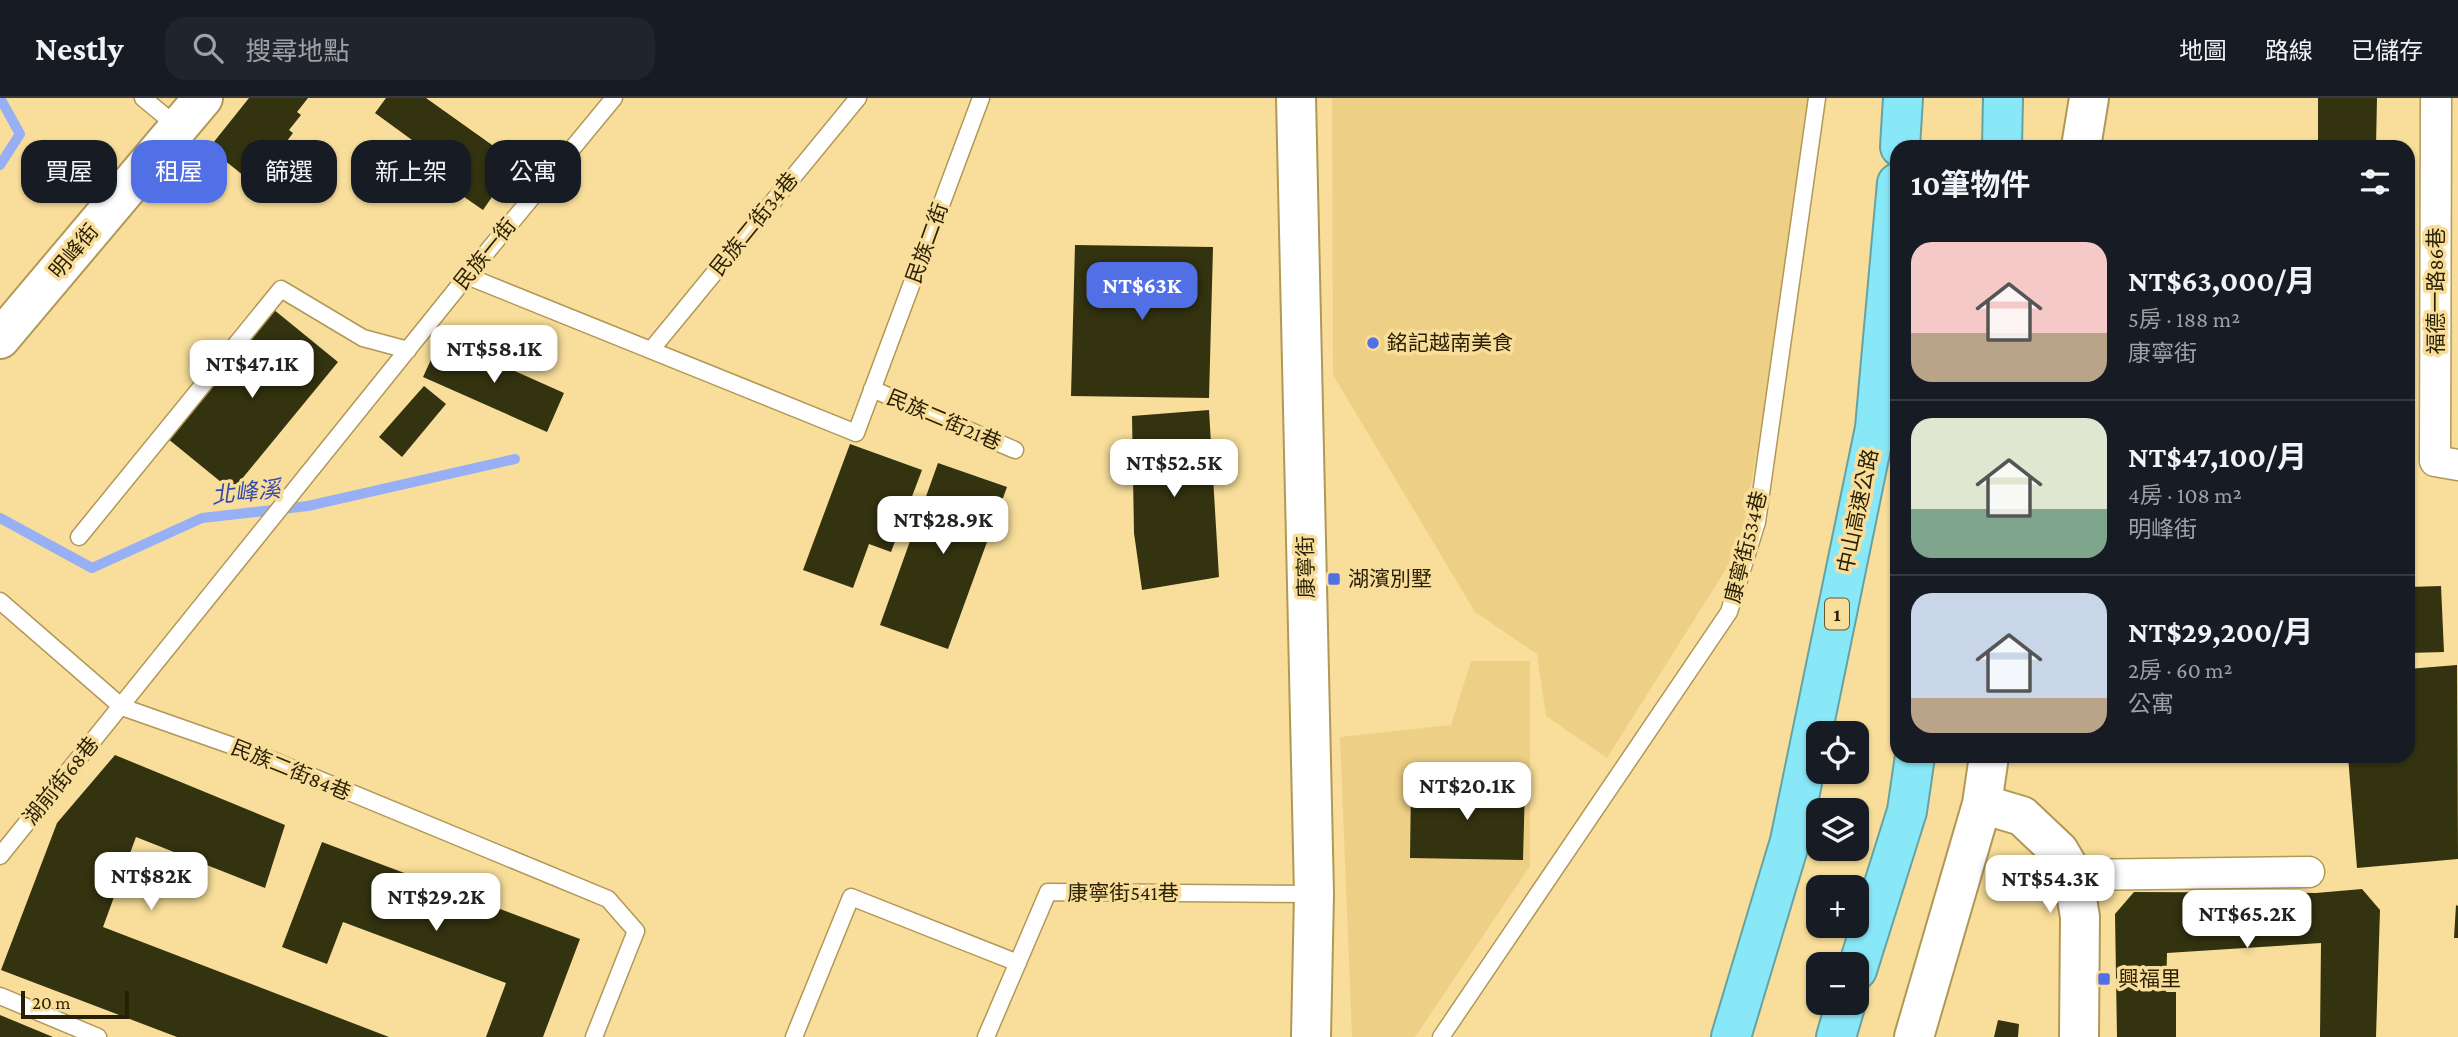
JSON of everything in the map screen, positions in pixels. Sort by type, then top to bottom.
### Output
[{"type":"highway","points":[[1900,140],[1903,98]]},
{"type":"highway","points":[[2003,140],[2004,98]]},
{"type":"highway","points":[[2004,140],[2012,98]]},
{"type":"highway","name":"中山高速公路","points":[[1731,1037],[1790,841],[1875,428],[1890,261]]},
{"type":"highway","points":[[1863,952],[1907,811],[1914,763]]},
{"type":"highway","points":[[1836,1037],[1842,1015]]},
{"type":"street","name":"明峰街","points":[[0,339],[203,98]]},
{"type":"street","name":"康寧街","points":[[1296,98],[1314,894],[1311,1037]]},
{"type":"street","points":[[2082,140],[2089,98]]},
{"type":"street","name":"福德一路86巷","points":[[2436,98],[2435,461],[2458,465]]},
{"type":"street","points":[[1914,1037],[1982,804],[1988,763]]},
{"type":"street","points":[[1982,804],[2022,816],[2059,850],[2073,875],[2080,917],[2079,1037]]},
{"type":"street","points":[[2073,875],[2309,872]]},
{"type":"lane","points":[[143,98],[178,128]]},
{"type":"lane","name":"民族一街","points":[[122,707],[467,275],[614,98]]},
{"type":"lane","name":"民族二街34巷","points":[[651,350],[858,98]]},
{"type":"lane","name":"民族二街","points":[[651,350],[856,433],[981,98]]},
{"type":"lane","name":"康寧街534巷","points":[[1441,1037],[1729,612],[1757,522],[1817,98]]},
{"type":"lane","points":[[467,275],[651,350]]},
{"type":"lane","points":[[79,537],[281,289],[363,338],[408,350]]},
{"type":"lane","name":"民族二街21巷","points":[[872,389],[1016,450]]},
{"type":"lane","name":"民族二街84巷","points":[[0,601],[122,707],[267,758],[608,899],[636,931],[594,1037]]},
{"type":"lane","name":"湖前街68巷","points":[[0,856],[122,707]]},
{"type":"lane","name":"康寧街541巷","points":[[986,1037],[1048,892],[1314,894]]},
{"type":"lane","points":[[794,1037],[851,897],[1018,963]]},
{"type":"lane","points":[[0,996],[98,1037]]},
{"type":"shaded area","points":[[1332,98],[1819,98],[1740,547],[1607,758],[1546,716],[1537,654],[1475,612],[1333,375]]},
{"type":"shaded area","points":[[1471,661],[1530,661],[1530,866],[1415,1037],[1352,1037],[1340,737],[1451,725]]},
{"type":"building","points":[[249,98],[308,98],[297,112],[301,115],[289,130],[293,133],[288,140],[241,140],[241,173],[227,162],[227,140],[215,140]]},
{"type":"building","points":[[386,98],[426,98],[485,140],[485,203],[488,203],[483,210],[471,202],[471,140],[412,140],[375,113]]},
{"type":"building","points":[[2318,98],[2377,98],[2376,140],[2318,140]]},
{"type":"building","points":[[1075,245],[1213,247],[1209,398],[1071,396]]},
{"type":"building","points":[[273,309],[338,362],[232,491],[167,438]]},
{"type":"building","points":[[441,338],[564,393],[547,432],[423,377]]},
{"type":"building","points":[[424,386],[446,404],[402,457],[379,437]]},
{"type":"building","points":[[1209,410],[1219,577],[1142,590],[1134,533],[1132,416]]},
{"type":"building","points":[[850,444],[922,470],[891,552],[869,544],[853,588],[803,570]]},
{"type":"building","points":[[938,463],[1007,487],[948,649],[880,625]]},
{"type":"building","points":[[2441,586],[2444,652],[2415,653],[2415,587]]},
{"type":"building","points":[[2457,665],[2458,859],[2357,868],[2349,763],[2415,763],[2415,668]]},
{"type":"building","points":[[115,755],[285,825],[265,888],[136,837],[103,927],[389,1037],[177,1037],[1,970],[57,823]]},
{"type":"building","points":[[1411,784],[1525,786],[1523,860],[1410,858]]},
{"type":"building","points":[[322,842],[580,939],[543,1037],[486,1037],[506,983],[343,922],[327,964],[282,947]]},
{"type":"building","points":[[2362,889],[2380,910],[2376,1037],[2320,1037],[2321,943],[2167,953],[2166,992],[2176,992],[2176,1037],[2117,1037],[2115,914],[2134,892],[2316,893]]},
{"type":"building","points":[[2456,905],[2458,938],[2454,938]]},
{"type":"building","points":[[0,1015],[53,1037],[0,1037]]},
{"type":"building","points":[[1998,1020],[2019,1024],[2018,1037],[1994,1037]]},
{"type":"waterway","name":"北峰溪","points":[[0,98],[20,134],[0,165]]},
{"type":"waterway","name":"北峰溪","points":[[0,518],[92,568],[202,518],[308,506],[515,459]]},
{"type":"place","name":"銘記越南美食","points":[[1373,343]]},
{"type":"place","name":"湖濱別墅","points":[[1334,579]]},
{"type":"place","name":"興福里","points":[[2104,979]]}]
